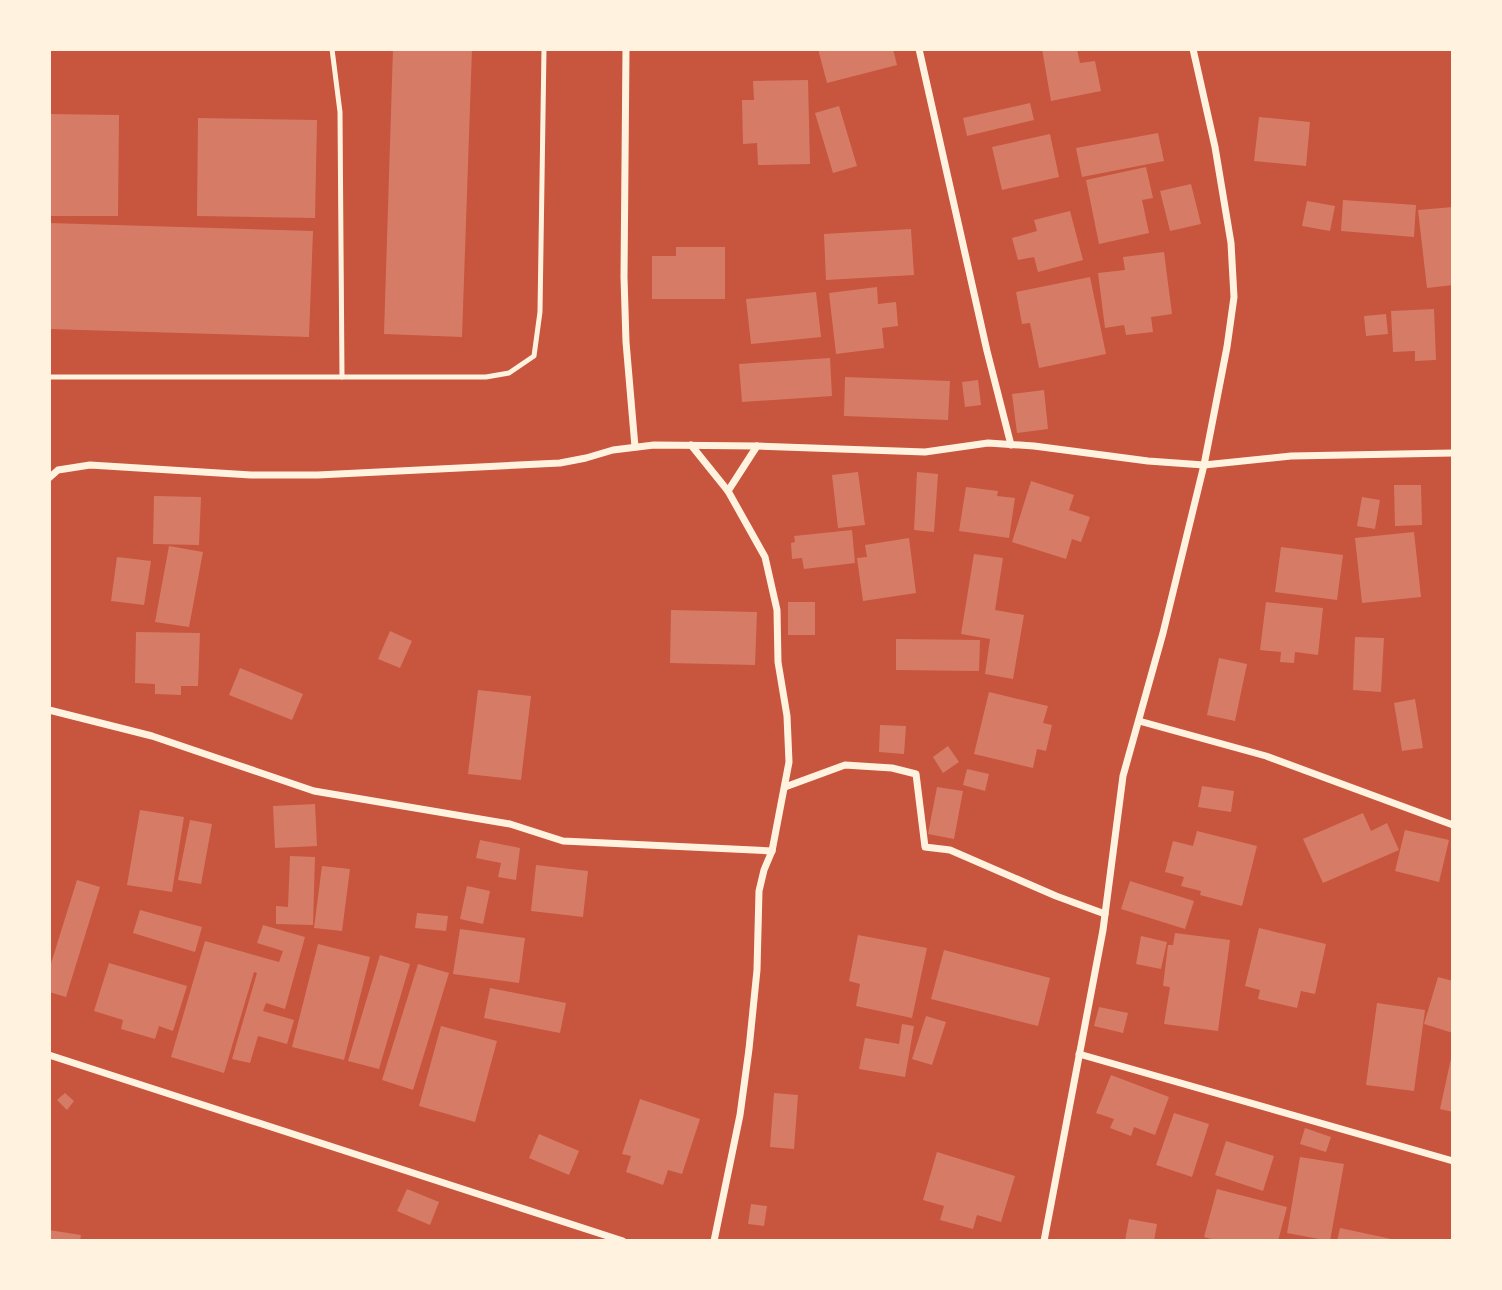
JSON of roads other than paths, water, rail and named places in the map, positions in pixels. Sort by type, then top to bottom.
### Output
[{"type":"street","points":[[626,49],[624,277],[626,342],[635,447]]},
{"type":"street","points":[[919,49],[1011,445]]},
{"type":"street","points":[[1044,1241],[1105,914],[1123,776],[1163,633],[1204,465],[1234,297],[1227,216],[1193,49]]},
{"type":"street","points":[[49,478],[58,470],[90,465],[251,475],[318,475],[560,463],[613,450],[691,445],[925,452],[988,443],[1204,465],[1292,456],[1453,453]]},
{"type":"street","points":[[691,445],[729,491],[765,557],[776,610],[778,662],[789,762],[772,851],[759,891],[757,970],[740,1115],[714,1241]]},
{"type":"street","points":[[729,491],[757,446]]},
{"type":"street","points":[[49,710],[152,736],[314,791],[510,824],[563,841],[772,851]]},
{"type":"street","points":[[1139,721],[1266,757],[1453,825]]},
{"type":"street","points":[[785,787],[845,765],[892,768],[916,774],[925,847],[950,849],[1105,914]]},
{"type":"street","points":[[1079,1054],[1453,1161]]},
{"type":"street","points":[[49,1055],[623,1241]]},
{"type":"lane","points":[[332,49],[340,112],[342,377]]},
{"type":"lane","points":[[49,377],[486,377],[509,373],[534,356],[540,312],[544,49]]}]
